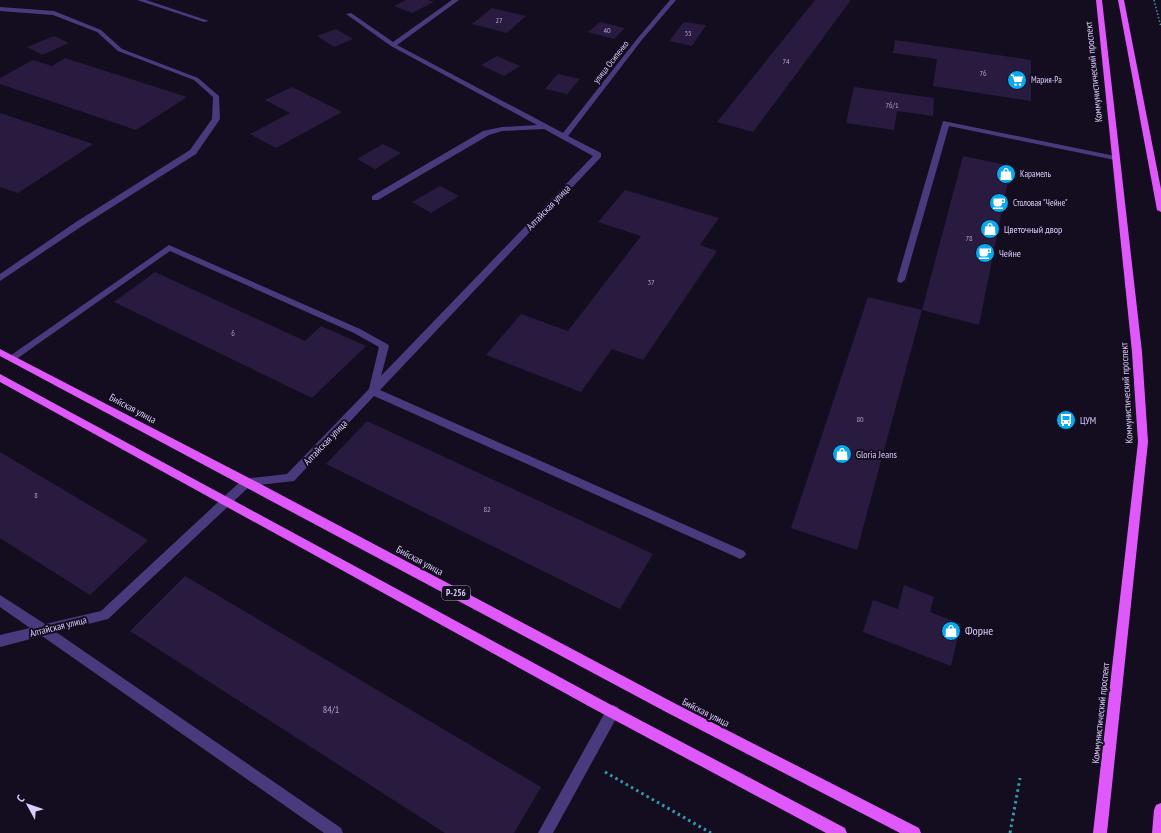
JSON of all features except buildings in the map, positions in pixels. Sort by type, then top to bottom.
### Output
[{"type":"main road","name":"Коммунистический проспект","points":[[1099,0],[1115,158],[1138,352],[1143,442],[1100,833]]},
{"type":"main road","points":[[1121,0],[1161,210]]},
{"type":"main road","name":"Бийская улица","points":[[0,352],[665,705],[914,833]]},
{"type":"main road","points":[[0,378],[225,502],[840,833]]},
{"type":"main road","points":[[1159,833],[1161,810]]},
{"type":"street","points":[[140,0],[206,21]]},
{"type":"street","points":[[393,45],[456,0]]},
{"type":"street","name":"улица Осипенко","points":[[564,136],[639,40],[673,0]]},
{"type":"street","points":[[0,9],[54,13],[99,31],[120,50],[196,79],[216,96],[216,119],[193,152],[79,224],[0,278]]},
{"type":"street","points":[[349,14],[393,45],[564,136]]},
{"type":"street","points":[[901,280],[946,123],[1115,158]]},
{"type":"street","points":[[375,198],[486,133],[502,129],[547,127]]},
{"type":"street","name":"Алтайская улица","points":[[0,641],[104,615],[247,482],[290,478],[598,155],[564,136]]},
{"type":"street","points":[[12,358],[169,248],[230,274],[357,332],[384,346],[373,391],[740,554]]},
{"type":"street","points":[[0,600],[336,833]]},
{"type":"street","points":[[545,833],[613,711]]},
{"type":"path","points":[[1154,0],[1161,27]]},
{"type":"path","points":[[585,761],[711,833]]},
{"type":"path","points":[[1010,833],[1020,778]]},
{"type":"place","name":"Мария-Ра","points":[[1017,80]]},
{"type":"place","name":"Карамель","points":[[1006,174]]},
{"type":"place","name":"Столовая \"Чейне\"","points":[[999,203]]},
{"type":"place","name":"Цветочный двор","points":[[990,229]]},
{"type":"place","name":"Чейне","points":[[985,253]]},
{"type":"place","name":"ЦУМ","points":[[1066,420]]},
{"type":"place","name":"Gloria Jeans","points":[[842,454]]},
{"type":"place","name":"Форне","points":[[951,631]]}]
